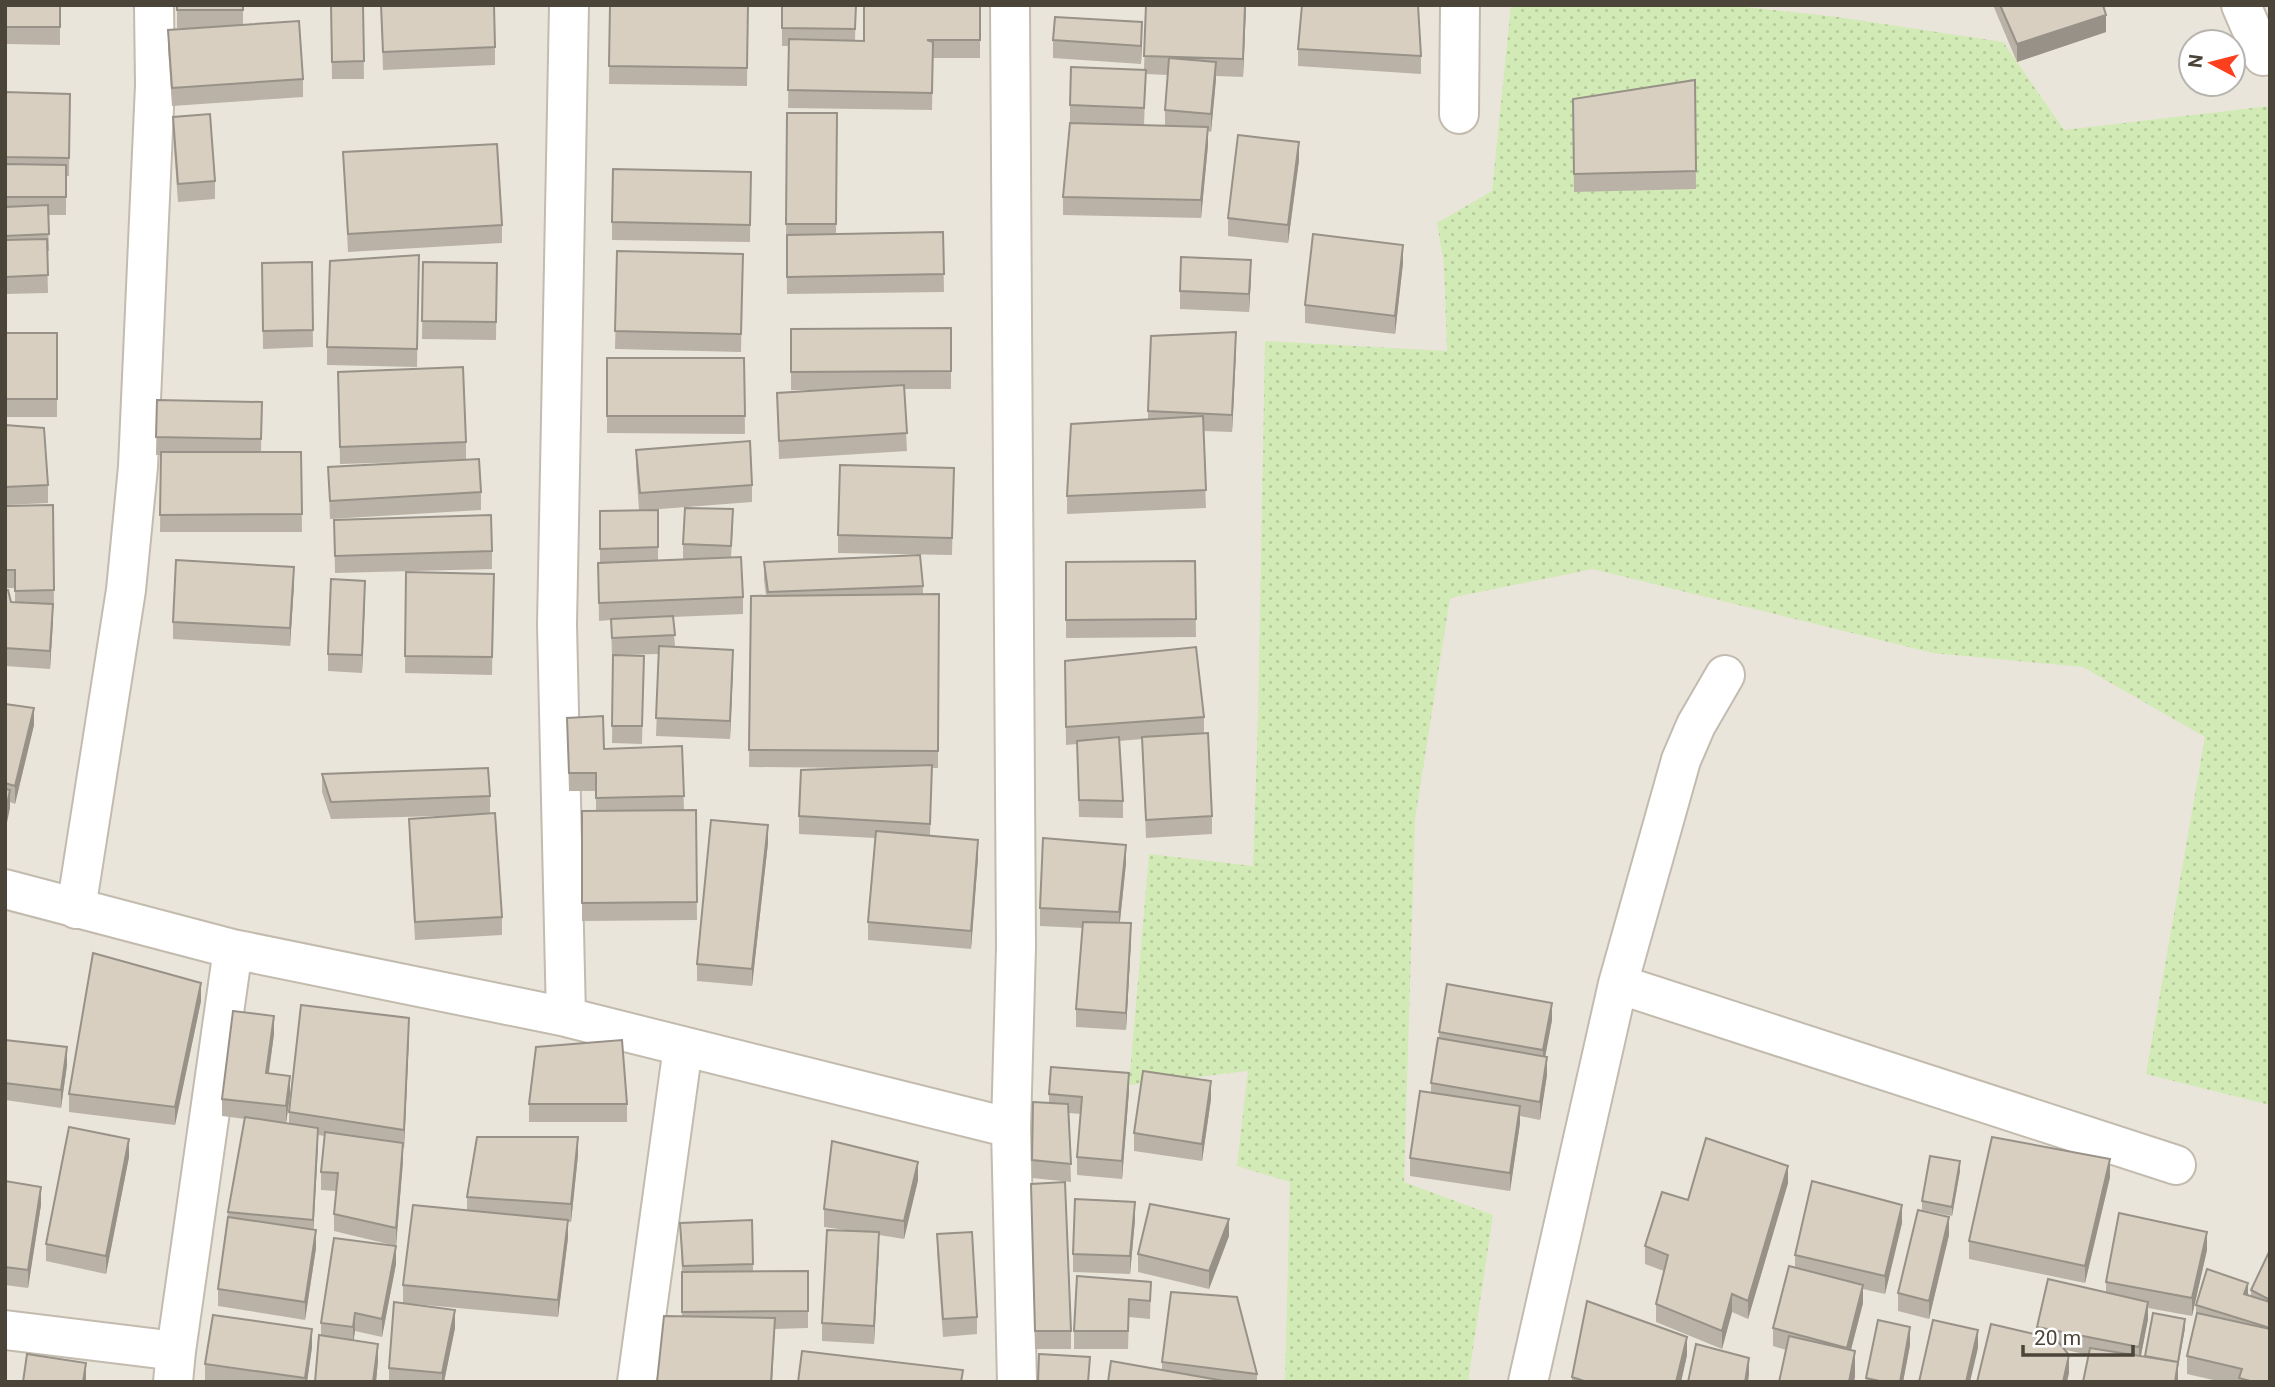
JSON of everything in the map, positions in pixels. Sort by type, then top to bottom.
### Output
[{"type":"street","points":[[76,909],[125,590],[138,467],[155,85],[154,5]]},
{"type":"street","points":[[566,1017],[557,625],[569,5]]},
{"type":"street","points":[[1010,5],[1016,933],[1011,1128],[1017,1382]]},
{"type":"street","points":[[1459,114],[1460,5]]},
{"type":"street","points":[[2241,5],[2263,56]]},
{"type":"street","points":[[1528,1382],[1618,984],[1681,760],[1696,724],[1726,675]]},
{"type":"street","points":[[5,889],[233,949],[566,1017],[1011,1128]]},
{"type":"street","points":[[5,1330],[175,1367],[233,949]]},
{"type":"street","points":[[1618,984],[2176,1165]]},
{"type":"street","points":[[637,1382],[683,1047]]},
{"type":"shaded area","points":[[5,5],[2270,5],[2270,1382],[5,1382]]},
{"type":"green space","points":[[1511,5],[1727,5],[1838,17],[2003,42],[2064,130],[2270,106],[2270,1105],[2146,1074],[2205,737],[2083,667],[1933,653],[1593,569],[1450,598],[1415,819],[1404,1182],[1493,1215],[1468,1382],[1285,1382],[1290,1182],[1237,1166],[1248,1071],[1129,1085],[1149,854],[1253,866],[1265,341],[1447,351],[1444,264],[1437,223],[1492,191]]},
{"type":"building","points":[[5,5],[60,5],[60,27],[5,27]]},
{"type":"building","points":[[177,5],[243,5],[243,10],[177,10]]},
{"type":"building","points":[[331,5],[363,5],[364,61],[332,62]]},
{"type":"building","points":[[381,5],[494,5],[495,47],[383,52]]},
{"type":"building","points":[[610,5],[748,5],[747,68],[609,66]]},
{"type":"building","points":[[782,5],[856,5],[855,29],[782,28]]},
{"type":"building","points":[[864,5],[980,5],[980,40],[927,40],[933,42],[932,93],[788,90],[789,39],[864,41]]},
{"type":"building","points":[[1146,5],[1245,5],[1243,59],[1144,56]]},
{"type":"building","points":[[1302,5],[1418,5],[1421,56],[1298,49]]},
{"type":"building","points":[[2000,5],[2103,5],[2106,15],[2017,44]]},
{"type":"building","points":[[1055,17],[1142,22],[1141,46],[1053,40]]},
{"type":"building","points":[[299,21],[303,79],[172,88],[168,30]]},
{"type":"building","points":[[1169,58],[1216,62],[1211,114],[1165,110]]},
{"type":"building","points":[[1071,67],[1146,70],[1144,108],[1070,105]]},
{"type":"building","points":[[1695,80],[1696,171],[1574,174],[1573,99]]},
{"type":"building","points":[[5,92],[70,94],[69,158],[5,157]]},
{"type":"building","points":[[787,113],[837,113],[836,224],[786,224]]},
{"type":"building","points":[[210,114],[215,181],[178,184],[173,117]]},
{"type":"building","points":[[1070,123],[1208,127],[1201,200],[1063,197]]},
{"type":"building","points":[[1238,135],[1299,142],[1288,225],[1228,218]]},
{"type":"building","points":[[497,144],[502,225],[348,234],[343,152]]},
{"type":"building","points":[[6,164],[66,165],[66,197],[5,197]]},
{"type":"building","points":[[613,169],[751,172],[750,225],[612,222]]},
{"type":"building","points":[[48,205],[49,234],[5,236],[5,207]]},
{"type":"building","points":[[943,232],[944,274],[787,277],[787,235]]},
{"type":"building","points":[[1313,234],[1403,245],[1395,316],[1305,305]]},
{"type":"building","points":[[47,239],[48,275],[5,277],[5,240]]},
{"type":"building","points":[[617,251],[743,254],[741,334],[615,331]]},
{"type":"building","points":[[419,255],[417,349],[327,347],[330,261]]},
{"type":"building","points":[[1181,257],[1251,260],[1249,294],[1180,291]]},
{"type":"building","points":[[312,262],[313,330],[263,331],[262,263]]},
{"type":"building","points":[[423,262],[497,263],[496,322],[422,321]]},
{"type":"building","points":[[951,328],[951,371],[791,372],[791,329]]},
{"type":"building","points":[[1236,332],[1232,415],[1148,411],[1151,336]]},
{"type":"building","points":[[5,333],[57,333],[57,399],[5,399]]},
{"type":"building","points":[[607,358],[744,358],[745,416],[607,416]]},
{"type":"building","points":[[463,367],[466,442],[340,447],[338,372]]},
{"type":"building","points":[[904,385],[907,433],[779,441],[777,393]]},
{"type":"building","points":[[157,400],[262,402],[261,439],[156,437]]},
{"type":"building","points":[[1203,416],[1206,490],[1067,496],[1071,424]]},
{"type":"building","points":[[5,425],[44,428],[48,485],[5,487]]},
{"type":"building","points":[[750,441],[752,485],[640,493],[636,450]]},
{"type":"building","points":[[161,452],[301,452],[302,514],[160,515]]},
{"type":"building","points":[[479,459],[481,492],[330,501],[328,467]]},
{"type":"building","points":[[840,465],[954,468],[952,538],[838,535]]},
{"type":"building","points":[[53,505],[54,590],[15,591],[15,570],[5,570],[5,506]]},
{"type":"building","points":[[685,508],[733,509],[731,546],[683,544]]},
{"type":"building","points":[[658,510],[658,547],[600,549],[600,511]]},
{"type":"building","points":[[491,515],[492,551],[335,556],[334,520]]},
{"type":"building","points":[[920,555],[923,586],[768,592],[764,562]]},
{"type":"building","points":[[741,557],[743,597],[599,603],[598,563]]},
{"type":"building","points":[[176,560],[294,567],[290,628],[173,622]]},
{"type":"building","points":[[1195,561],[1196,619],[1066,620],[1066,562]]},
{"type":"building","points":[[406,572],[494,574],[492,657],[405,656]]},
{"type":"building","points":[[331,579],[365,581],[362,655],[328,654]]},
{"type":"building","points":[[5,590],[8,590],[11,602],[53,604],[50,651],[5,648]]},
{"type":"building","points":[[939,594],[938,751],[749,750],[751,596]]},
{"type":"building","points":[[673,616],[675,635],[612,638],[611,619]]},
{"type":"building","points":[[659,646],[733,650],[730,721],[656,718]]},
{"type":"building","points":[[1196,647],[1204,717],[1066,727],[1065,661]]},
{"type":"building","points":[[613,655],[644,656],[642,726],[612,726]]},
{"type":"building","points":[[5,704],[34,708],[15,786],[5,783]]},
{"type":"building","points":[[603,716],[604,749],[682,746],[684,796],[596,798],[596,773],[569,773],[567,718]]},
{"type":"building","points":[[1208,733],[1212,816],[1146,820],[1142,737]]},
{"type":"building","points":[[1119,737],[1123,801],[1079,800],[1077,741]]},
{"type":"building","points":[[932,765],[930,824],[799,816],[801,770]]},
{"type":"building","points":[[488,768],[490,796],[331,802],[322,774]]},
{"type":"building","points":[[5,789],[10,790],[5,814]]},
{"type":"building","points":[[696,810],[697,902],[582,903],[582,811]]},
{"type":"building","points":[[495,813],[502,917],[415,922],[409,819]]},
{"type":"building","points":[[711,820],[768,825],[752,969],[697,964]]},
{"type":"building","points":[[876,831],[978,840],[971,931],[868,922]]},
{"type":"building","points":[[1043,838],[1126,845],[1119,912],[1040,908]]},
{"type":"building","points":[[1083,922],[1131,923],[1126,1013],[1076,1009]]},
{"type":"building","points":[[93,953],[201,983],[175,1107],[69,1094]]},
{"type":"building","points":[[1447,984],[1552,1003],[1543,1050],[1439,1032]]},
{"type":"building","points":[[301,1005],[409,1018],[404,1130],[289,1112]]},
{"type":"building","points":[[233,1011],[274,1016],[266,1073],[290,1076],[286,1106],[222,1099]]},
{"type":"building","points":[[1438,1038],[1547,1057],[1540,1102],[1431,1083]]},
{"type":"building","points":[[5,1040],[67,1047],[61,1090],[5,1083]]},
{"type":"building","points":[[622,1040],[627,1104],[529,1104],[536,1047]]},
{"type":"building","points":[[1051,1067],[1129,1073],[1122,1161],[1077,1157],[1082,1097],[1049,1094]]},
{"type":"building","points":[[1143,1071],[1211,1081],[1202,1144],[1134,1133]]},
{"type":"building","points":[[1420,1091],[1520,1106],[1510,1173],[1410,1158]]},
{"type":"building","points":[[1033,1102],[1068,1104],[1071,1164],[1032,1160]]},
{"type":"building","points":[[245,1117],[318,1128],[313,1220],[228,1212]]},
{"type":"building","points":[[69,1127],[129,1139],[106,1256],[46,1244]]},
{"type":"building","points":[[325,1132],[403,1143],[396,1228],[334,1214],[338,1173],[321,1172]]},
{"type":"building","points":[[477,1137],[578,1137],[571,1204],[467,1197]]},
{"type":"building","points":[[1992,1137],[2110,1159],[2085,1266],[1969,1241]]},
{"type":"building","points":[[1706,1138],[1788,1166],[1748,1301],[1732,1294],[1722,1331],[1656,1304],[1668,1255],[1645,1246],[1662,1192],[1688,1200]]},
{"type":"building","points":[[832,1141],[918,1162],[904,1221],[824,1209]]},
{"type":"building","points":[[1930,1156],[1960,1161],[1952,1207],[1922,1201]]},
{"type":"building","points":[[5,1181],[41,1187],[28,1270],[5,1267]]},
{"type":"building","points":[[1812,1181],[1902,1205],[1885,1276],[1795,1255]]},
{"type":"building","points":[[1065,1182],[1071,1331],[1035,1331],[1031,1184]]},
{"type":"building","points":[[1075,1199],[1135,1202],[1130,1256],[1073,1254]]},
{"type":"building","points":[[1150,1204],[1229,1219],[1209,1271],[1138,1254]]},
{"type":"building","points":[[413,1205],[568,1220],[558,1300],[403,1285]]},
{"type":"building","points":[[1918,1210],[1949,1217],[1929,1301],[1898,1293]]},
{"type":"building","points":[[2119,1213],[2207,1232],[2192,1298],[2106,1282]]},
{"type":"building","points":[[228,1217],[316,1230],[305,1302],[218,1289]]},
{"type":"building","points":[[752,1220],[753,1264],[683,1266],[680,1223]]},
{"type":"building","points":[[827,1230],[879,1232],[874,1326],[822,1323]]},
{"type":"building","points":[[972,1232],[977,1317],[943,1319],[937,1234]]},
{"type":"building","points":[[334,1238],[396,1246],[382,1319],[355,1313],[353,1327],[321,1323]]},
{"type":"building","points":[[2270,1250],[2270,1300],[2251,1290]]},
{"type":"building","points":[[1789,1266],[1863,1285],[1847,1348],[1773,1328]]},
{"type":"building","points":[[2207,1269],[2248,1283],[2244,1294],[2270,1302],[2270,1328],[2196,1305]]},
{"type":"building","points":[[808,1271],[808,1311],[682,1312],[682,1272]]},
{"type":"building","points":[[1077,1276],[1151,1282],[1150,1301],[1129,1299],[1128,1331],[1074,1331]]},
{"type":"building","points":[[2048,1279],[2148,1302],[2139,1347],[2037,1327]]},
{"type":"building","points":[[1171,1292],[1237,1297],[1257,1374],[1162,1362]]},
{"type":"building","points":[[1587,1301],[1687,1337],[1676,1382],[1587,1382],[1572,1377]]},
{"type":"building","points":[[394,1302],[455,1310],[442,1373],[389,1368]]},
{"type":"building","points":[[2153,1313],[2185,1319],[2178,1362],[2145,1356]]},
{"type":"building","points":[[2197,1313],[2270,1329],[2270,1382],[2239,1378],[2242,1369],[2187,1356]]},
{"type":"building","points":[[213,1315],[312,1329],[305,1378],[205,1364]]},
{"type":"building","points":[[664,1316],[775,1318],[771,1382],[657,1382]]},
{"type":"building","points":[[1878,1320],[1910,1327],[1900,1382],[1866,1378]]},
{"type":"building","points":[[1933,1320],[1978,1330],[1966,1382],[1919,1382]]},
{"type":"building","points":[[1991,1324],[2056,1339],[2069,1355],[2063,1382],[1977,1382]]},
{"type":"building","points":[[319,1335],[378,1344],[373,1382],[315,1382]]},
{"type":"building","points":[[1789,1336],[1855,1351],[1849,1382],[1779,1382]]},
{"type":"building","points":[[1696,1344],[1749,1358],[1745,1382],[1688,1382]]},
{"type":"building","points":[[2090,1348],[2178,1362],[2175,1382],[2083,1382]]},
{"type":"building","points":[[802,1351],[963,1370],[961,1382],[798,1382]]},
{"type":"building","points":[[27,1354],[86,1363],[83,1382],[23,1382]]},
{"type":"building","points":[[1039,1354],[1090,1357],[1088,1382],[1038,1382]]},
{"type":"building","points":[[1111,1361],[1230,1382],[1108,1382]]}]
